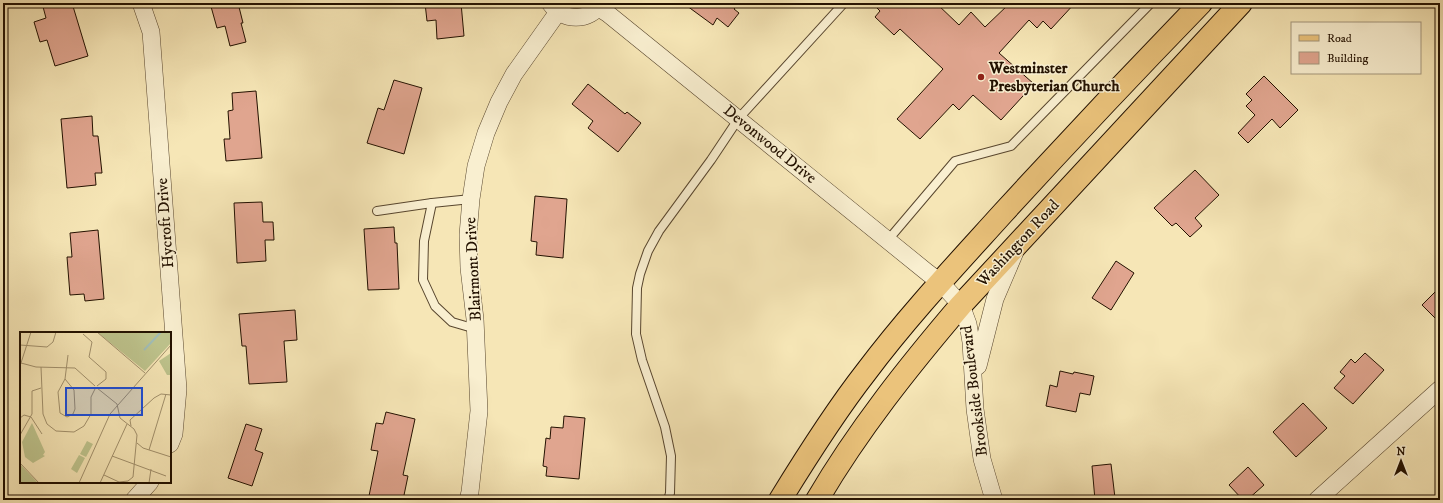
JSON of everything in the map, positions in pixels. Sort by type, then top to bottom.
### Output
[{"type":"main road","name":"Washington Road","points":[[780,500],[821,434],[865,372],[940,282],[1061,149],[1201,3]]},
{"type":"main road","name":"Washington Road","points":[[818,500],[828,482],[863,430],[934,336],[1020,240],[1241,3]]},
{"type":"street","name":"Hycroft Drive","points":[[141,3],[151,32],[177,382],[174,434],[171,442]]},
{"type":"street","name":"Devonwood Drive","points":[[600,6],[940,282],[961,305]]},
{"type":"street","name":"Blairmont Drive","points":[[468,500],[479,411],[476,329],[469,268],[468,235],[470,199],[476,166],[486,133],[499,102],[554,8],[566,16],[575,18],[592,14],[600,6]]},
{"type":"street","points":[[974,383],[995,299],[1020,240]]},
{"type":"street","name":"Brookside Boulevard","points":[[961,305],[968,324],[971,342],[978,435],[982,459],[994,500]]},
{"type":"street","points":[[1317,500],[1440,389]]},
{"type":"street","points":[[134,500],[149,483]]},
{"type":"lane","points":[[668,500],[670,493],[671,456],[665,428],[642,360],[636,334],[637,288],[648,251],[659,232],[711,160],[739,118],[844,3]]},
{"type":"lane","points":[[888,240],[956,161],[1011,146],[1151,3]]},
{"type":"lane","points":[[377,211],[470,199]]},
{"type":"lane","points":[[432,203],[424,241],[424,280],[435,306],[452,322],[476,329]]},
{"type":"building","points":[[42,3],[72,3],[88,56],[55,66],[47,40],[40,42],[34,22],[46,18]]},
{"type":"building","points":[[210,3],[238,3],[246,42],[230,46],[225,26],[217,28]]},
{"type":"building","points":[[425,3],[461,3],[464,36],[437,39],[436,20],[427,21]]},
{"type":"building","points":[[683,3],[739,3],[734,9],[739,13],[728,27],[717,18],[713,25]]},
{"type":"building","name":"Westminster Presbyterian Church","points":[[872,3],[936,3],[959,25],[971,12],[985,27],[1010,3],[1075,3],[1051,29],[1043,21],[1037,28],[1029,20],[999,53],[1034,84],[1001,120],[973,95],[959,110],[953,104],[920,139],[897,119],[943,69],[900,29],[894,35],[875,17],[880,11]]},
{"type":"building","points":[[1264,76],[1298,110],[1280,128],[1272,119],[1248,143],[1238,133],[1255,115],[1246,106],[1252,100],[1246,94]]},
{"type":"building","points":[[394,80],[422,88],[404,154],[367,143],[378,108],[384,110]]},
{"type":"building","points":[[588,84],[625,114],[627,112],[641,123],[618,152],[588,128],[593,121],[572,104]]},
{"type":"building","points":[[256,91],[262,158],[226,161],[224,139],[230,139],[228,111],[233,110],[232,93]]},
{"type":"building","points":[[92,116],[93,136],[98,136],[102,173],[95,173],[96,185],[67,188],[61,119]]},
{"type":"building","points":[[1195,170],[1219,195],[1195,218],[1202,226],[1190,237],[1176,223],[1172,226],[1154,208]]},
{"type":"building","points":[[535,196],[567,199],[563,258],[536,255],[537,242],[531,241]]},
{"type":"building","points":[[262,202],[263,222],[273,222],[274,240],[265,240],[266,261],[237,263],[234,203]]},
{"type":"building","points":[[394,227],[395,243],[397,243],[399,289],[368,290],[364,229]]},
{"type":"building","points":[[98,230],[104,299],[85,301],[84,294],[70,295],[67,257],[72,257],[70,233]]},
{"type":"building","points":[[1116,261],[1134,273],[1111,310],[1092,298]]},
{"type":"building","points":[[1440,287],[1440,323],[1422,305]]},
{"type":"building","points":[[295,310],[297,340],[284,341],[287,382],[249,384],[246,346],[242,346],[239,314]]},
{"type":"building","points":[[1365,353],[1384,370],[1353,404],[1334,388],[1345,376],[1340,372],[1351,359],[1355,363]]},
{"type":"building","points":[[1060,371],[1094,376],[1090,395],[1080,393],[1076,412],[1046,406],[1050,385],[1057,387]]},
{"type":"building","points":[[1303,403],[1327,428],[1296,457],[1273,432]]},
{"type":"building","points":[[386,412],[415,419],[403,475],[408,476],[403,500],[390,500],[369,496],[378,451],[371,450],[376,423],[383,424]]},
{"type":"building","points":[[564,416],[585,418],[579,479],[546,476],[547,467],[543,466],[546,438],[550,439],[551,427],[563,428]]},
{"type":"building","points":[[246,424],[262,429],[255,450],[263,453],[252,486],[228,478]]},
{"type":"building","points":[[1111,464],[1115,498],[1095,500],[1092,466]]},
{"type":"building","points":[[1248,467],[1264,485],[1247,500],[1243,500],[1229,485]]},
{"type":"place","name":"Westminster Presbyterian Church","points":[[981,77]]}]
